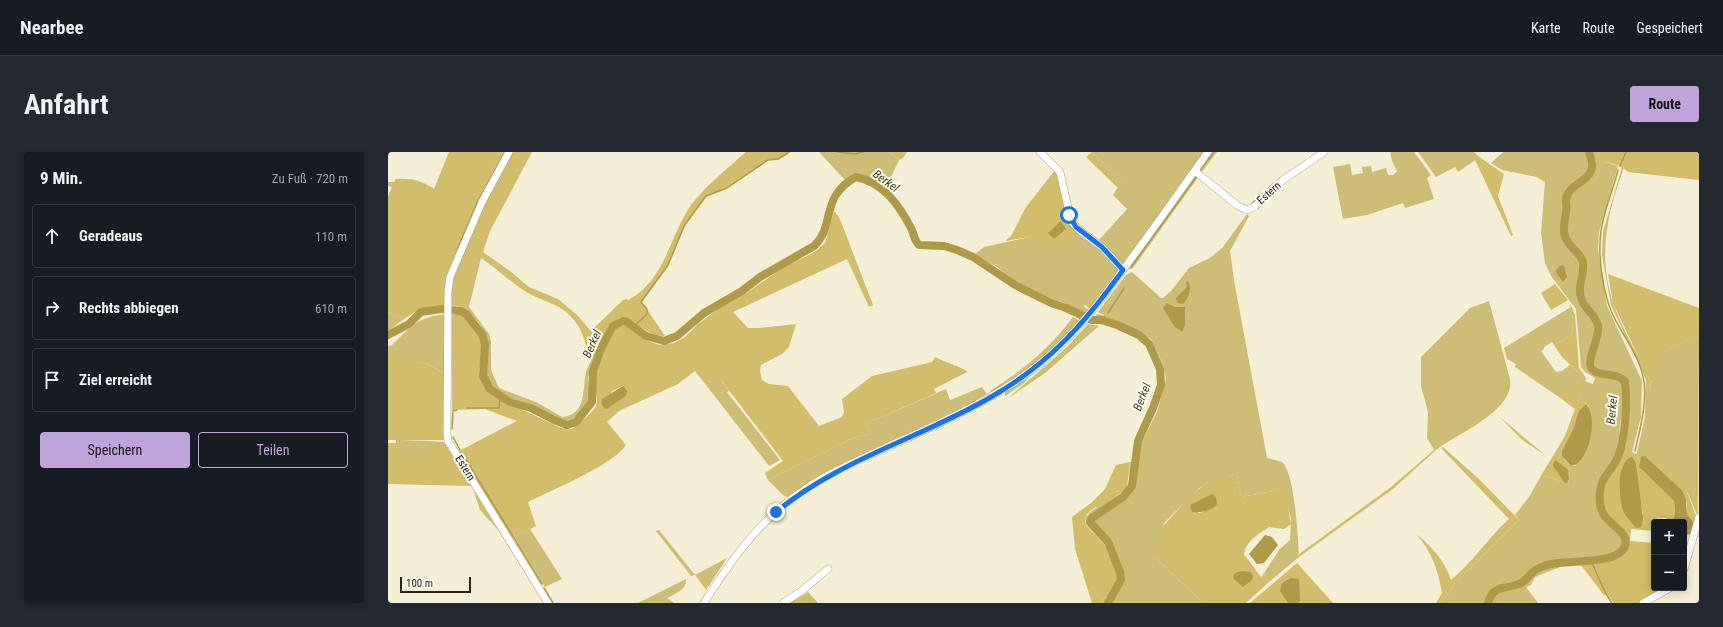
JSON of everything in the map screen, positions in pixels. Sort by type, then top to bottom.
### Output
[{"type":"street","name":"Estern","points":[[509,152],[482,202],[459,253],[450,278],[448,305],[448,441],[548,603]]},
{"type":"street","points":[[1040,152],[1060,172],[1071,221],[1079,230],[1102,247],[1123,270]]},
{"type":"street","points":[[705,602],[728,565],[748,540],[776,512],[802,491],[828,475],[992,397],[1038,365],[1079,328],[1098,305],[1208,152]]},
{"type":"street","name":"Estern","points":[[1195,171],[1238,206],[1247,210],[1255,206],[1283,180],[1324,152]]},
{"type":"street","points":[[1687,559],[1699,517]]},
{"type":"street","points":[[783,603],[800,592],[828,569]]},
{"type":"street","points":[[1643,603],[1665,591]]},
{"type":"shaded area","points":[[449,152],[507,152],[452,266],[447,305],[420,309],[404,319],[388,312],[388,197],[392,187],[388,186],[388,182],[394,182],[396,179],[411,179],[434,189]]},
{"type":"shaded area","points":[[510,152],[532,152],[490,231],[483,252],[510,271],[529,287],[558,299],[577,315],[591,331],[623,300],[628,300],[640,292],[650,282],[665,257],[683,217],[691,205],[717,177],[746,152],[791,152],[778,160],[768,160],[727,188],[706,197],[685,226],[668,266],[642,302],[665,336],[651,333],[631,320],[619,318],[608,327],[593,361],[588,352],[580,328],[565,311],[523,290],[481,258],[469,307],[467,310],[462,307],[450,305],[451,278],[468,236]]},
{"type":"shaded area","points":[[819,152],[889,152],[899,160],[886,188],[866,176],[861,175],[856,175],[845,180]]},
{"type":"shaded area","points":[[889,152],[907,152],[903,158],[899,160]]},
{"type":"shaded area","points":[[1092,152],[1206,152],[1124,265],[1120,264],[1098,241],[1127,209],[1113,195],[1121,182]]},
{"type":"shaded area","points":[[1092,152],[1121,182],[1118,188],[1086,157]]},
{"type":"shaded area","points":[[1211,152],[1217,152],[1201,173],[1198,170]]},
{"type":"shaded area","points":[[1390,152],[1414,152],[1431,175],[1427,178],[1434,199],[1405,208],[1403,203],[1367,215],[1343,219],[1333,167],[1350,164],[1352,175],[1363,173],[1362,167],[1371,166],[1372,172],[1386,168],[1388,175],[1393,175],[1397,171],[1392,161]]},
{"type":"shaded area","points":[[1418,152],[1474,152],[1478,156],[1477,159],[1458,172],[1455,167],[1436,177]]},
{"type":"shaded area","points":[[1503,152],[1586,152],[1590,160],[1588,171],[1570,188],[1567,193],[1563,211],[1562,230],[1566,241],[1578,257],[1581,264],[1577,287],[1578,296],[1582,305],[1596,326],[1588,368],[1595,376],[1616,377],[1624,386],[1625,392],[1617,453],[1599,489],[1598,504],[1599,510],[1605,520],[1618,531],[1624,541],[1621,548],[1605,555],[1589,559],[1551,562],[1531,570],[1519,581],[1506,583],[1494,588],[1490,591],[1484,603],[1441,603],[1460,578],[1519,520],[1515,515],[1529,497],[1542,474],[1568,485],[1571,466],[1575,466],[1589,407],[1585,402],[1578,402],[1584,382],[1559,397],[1515,367],[1516,364],[1507,359],[1504,348],[1571,307],[1573,320],[1572,335],[1554,345],[1552,342],[1541,351],[1556,372],[1562,371],[1570,365],[1582,376],[1584,381],[1593,384],[1595,378],[1585,372],[1581,367],[1576,309],[1551,276],[1545,263],[1541,233],[1545,182],[1537,177],[1502,170],[1491,163]]},
{"type":"shaded area","points":[[1592,152],[1699,152],[1699,180],[1628,172],[1622,167],[1614,164],[1596,161]]},
{"type":"shaded area","points":[[1478,156],[1504,174],[1498,196],[1513,235],[1511,236],[1475,160]]},
{"type":"shaded area","points":[[1596,161],[1603,161],[1618,166],[1599,232],[1598,250],[1607,306],[1642,381],[1641,417],[1632,452],[1626,442],[1624,444],[1630,409],[1627,382],[1620,375],[1596,369],[1594,358],[1600,325],[1597,318],[1584,302],[1582,296],[1582,285],[1587,263],[1584,257],[1571,243],[1566,234],[1569,200],[1571,195],[1593,173]]},
{"type":"shaded area","points":[[1622,167],[1624,168],[1613,202],[1606,236],[1606,270],[1609,288],[1617,314],[1646,371],[1650,391],[1653,370],[1660,356],[1678,344],[1699,337],[1698,517],[1686,489],[1640,452],[1637,453],[1645,417],[1646,380],[1611,305],[1602,256],[1603,232]]},
{"type":"shaded area","points":[[1056,169],[1078,231],[1055,250],[1029,237],[1005,241],[1011,236],[1026,207]]},
{"type":"shaded area","points":[[1195,174],[1199,176],[1133,268],[1128,268]]},
{"type":"shaded area","points":[[834,211],[840,219],[873,305],[869,307],[847,259],[733,312],[748,328],[796,324],[789,347],[782,354],[761,365],[760,371],[762,380],[769,384],[788,386],[819,426],[842,417],[844,412],[842,399],[872,376],[932,362],[935,357],[962,368],[969,373],[967,372],[934,389],[936,393],[868,423],[871,433],[851,439],[768,480],[765,473],[783,461],[721,380],[702,380],[695,371],[678,384],[619,411],[607,422],[626,445],[609,461],[596,469],[528,502],[536,526],[512,538],[459,451],[517,421],[485,409],[452,410],[452,315],[459,313],[475,328],[481,338],[482,345],[479,374],[489,393],[506,405],[523,410],[561,428],[572,429],[596,406],[597,400],[595,382],[597,370],[607,345],[617,327],[625,325],[644,339],[659,345],[674,343],[685,337],[698,324],[717,310],[745,294],[784,267],[813,253],[825,243]],"holes":[[[623,386],[626,396],[607,409],[612,391]]]},
{"type":"shaded area","points":[[1247,214],[1249,216],[1230,251],[1234,280],[1267,458],[1282,462],[1290,479],[1295,506],[1299,557],[1269,582],[1264,573],[1280,549],[1290,540],[1291,519],[1288,508],[1289,501],[1279,490],[1241,497],[1237,474],[1199,488],[1165,522],[1160,531],[1155,557],[1203,603],[1110,603],[1121,583],[1122,570],[1111,544],[1093,522],[1093,519],[1125,498],[1134,487],[1140,446],[1157,412],[1166,379],[1163,365],[1151,339],[1117,323],[1103,318],[1093,318],[1097,314],[1106,316],[1098,312],[1126,275],[1132,272],[1161,298],[1163,298],[1171,291],[1189,268],[1210,258],[1223,247]]},
{"type":"shaded area","points":[[1061,221],[1066,229],[1054,239],[1048,233]]},
{"type":"shaded area","points":[[1078,231],[1114,261],[1119,272],[1090,309],[1085,305],[1083,306],[1089,310],[1086,314],[1062,302],[1050,300],[1013,281],[997,267],[974,255],[984,247],[1029,237],[1055,249]]},
{"type":"shaded area","points":[[1561,265],[1564,266],[1567,277],[1563,282],[1555,271]]},
{"type":"shaded area","points":[[1608,274],[1699,308],[1699,337],[1676,345],[1662,355],[1654,370],[1650,395],[1649,379],[1613,303]]},
{"type":"shaded area","points":[[1188,281],[1190,290],[1187,299],[1183,304],[1177,303],[1176,298],[1187,287],[1186,283]]},
{"type":"shaded area","points":[[1555,284],[1568,300],[1551,310],[1541,293]]},
{"type":"shaded area","points":[[1489,301],[1510,379],[1509,391],[1503,402],[1494,412],[1469,430],[1435,451],[1427,438],[1428,412],[1421,386],[1421,357],[1470,308]]},
{"type":"shaded area","points":[[1167,303],[1175,307],[1185,307],[1185,326],[1182,332],[1174,326],[1163,308]]},
{"type":"shaded area","points":[[1570,303],[1575,315],[1579,368],[1586,378],[1578,402],[1584,402],[1586,404],[1562,451],[1565,460],[1571,466],[1568,485],[1542,474],[1565,436],[1575,409],[1559,397],[1584,381],[1582,376],[1562,357],[1554,345],[1572,335],[1573,320]]},
{"type":"shaded area","points":[[469,307],[489,334],[491,341],[491,370],[499,388],[536,402],[562,417],[570,415],[579,408],[583,396],[586,372],[592,359],[593,361],[588,378],[590,396],[585,408],[573,419],[564,421],[531,404],[508,398],[495,390],[487,377],[487,338],[480,324],[467,310]]},
{"type":"shaded area","points":[[388,312],[404,319],[388,331]]},
{"type":"shaded area","points":[[446,314],[444,373],[425,363],[388,361],[388,346],[392,345],[410,328],[428,317]]},
{"type":"shaded area","points":[[1073,317],[1080,321],[1041,360],[994,393],[990,391],[1035,358],[1055,339]]},
{"type":"shaded area","points":[[1088,324],[1099,326],[1045,373],[1007,399],[1066,348]]},
{"type":"shaded area","points":[[401,360],[425,363],[444,373],[444,440],[388,440],[388,361]]},
{"type":"shaded area","points":[[1032,374],[1023,384],[1005,396],[1005,392]]},
{"type":"shaded area","points":[[702,380],[721,380],[729,391],[727,392],[780,460],[769,466]]},
{"type":"shaded area","points":[[623,386],[627,391],[626,396],[607,409],[604,408],[602,399]]},
{"type":"shaded area","points":[[982,387],[987,394],[969,405],[809,480],[783,495],[768,480],[851,439],[871,433],[868,423],[946,389],[950,400]]},
{"type":"shaded area","points":[[1586,404],[1590,410],[1592,419],[1590,439],[1583,457],[1571,466],[1562,456],[1562,451],[1574,427],[1579,411]]},
{"type":"shaded area","points":[[1500,417],[1545,455],[1522,440]]},
{"type":"shaded area","points":[[396,440],[430,441],[430,459],[396,459]]},
{"type":"shaded area","points":[[430,441],[444,442],[471,486],[388,484],[388,443],[396,443],[396,459],[430,459]]},
{"type":"shaded area","points":[[1626,442],[1633,453],[1636,454],[1641,450],[1659,464],[1686,489],[1696,516],[1694,523],[1687,514],[1687,504],[1682,490],[1645,456],[1641,469],[1674,501],[1675,511],[1674,519],[1651,519],[1651,531],[1631,529],[1630,541],[1651,543],[1651,591],[1662,591],[1641,603],[1614,603],[1607,594],[1604,595],[1580,564],[1615,557],[1622,553],[1627,547],[1628,541],[1624,532],[1605,515],[1601,499],[1606,482],[1618,461]],"holes":[[[1627,460],[1636,463],[1639,497],[1643,514],[1627,517],[1621,501]]]},
{"type":"shaded area","points":[[1443,447],[1480,480],[1519,520],[1460,578],[1441,603],[1436,603],[1442,593],[1434,562],[1422,541],[1416,534],[1427,543],[1437,555],[1446,567],[1451,580],[1466,566],[1509,519],[1441,448]]},
{"type":"shaded area","points":[[1434,450],[1435,451],[1393,489],[1299,557],[1299,554],[1391,487]]},
{"type":"shaded area","points":[[1645,456],[1682,490],[1686,499],[1687,514],[1694,523],[1692,534],[1687,535],[1687,519],[1674,519],[1675,511],[1674,501],[1639,467],[1641,457]]},
{"type":"shaded area","points":[[1632,457],[1636,463],[1643,519],[1641,527],[1636,528],[1624,513],[1620,491],[1623,466],[1627,460]]},
{"type":"shaded area","points":[[1556,460],[1568,470],[1569,479],[1567,483],[1565,483],[1553,466],[1553,463]]},
{"type":"shaded area","points":[[1130,462],[1133,462],[1132,474],[1130,483],[1123,496],[1090,517],[1089,522],[1109,546],[1119,571],[1118,581],[1106,603],[1102,603],[1104,598],[1108,597],[1115,571],[1105,544],[1088,527],[1085,519],[1094,509],[1119,496],[1124,491],[1129,483]]},
{"type":"shaded area","points":[[1130,462],[1127,488],[1111,501],[1095,507],[1087,514],[1085,519],[1088,527],[1106,547],[1116,573],[1115,581],[1108,597],[1104,598],[1102,603],[1092,603],[1075,549],[1072,517],[1091,503],[1105,489],[1116,465]]},
{"type":"shaded area","points":[[826,471],[787,497],[783,495],[797,486]]},
{"type":"shaded area","points":[[1237,474],[1241,497],[1279,490],[1286,494],[1290,501],[1288,508],[1291,524],[1284,529],[1269,527],[1247,545],[1244,554],[1261,577],[1264,573],[1269,582],[1246,603],[1203,603],[1155,557],[1154,533],[1203,486]],"holes":[[[1212,494],[1205,511],[1199,513],[1190,506]]]},
{"type":"shaded area","points":[[473,488],[498,530],[480,510]]},
{"type":"shaded area","points":[[1212,494],[1216,497],[1217,504],[1215,506],[1206,511],[1192,512],[1190,505]]},
{"type":"shaded area","points":[[530,529],[562,579],[545,587],[514,537]]},
{"type":"shaded area","points":[[659,530],[695,575],[691,576],[656,531]]},
{"type":"shaded area","points":[[1265,535],[1272,537],[1278,545],[1264,563],[1257,564],[1249,554]]},
{"type":"shaded area","points":[[727,558],[706,590],[695,575]]},
{"type":"shaded area","points":[[1297,563],[1333,603],[1250,603]]},
{"type":"shaded area","points":[[1565,565],[1535,577],[1531,585],[1526,587],[1538,603],[1490,603],[1496,593],[1500,590],[1524,584],[1542,570]]},
{"type":"shaded area","points":[[1242,571],[1251,572],[1253,576],[1252,580],[1243,587],[1233,578],[1235,573]]},
{"type":"shaded area","points":[[1291,578],[1299,579],[1300,601],[1298,603],[1288,603],[1280,591],[1282,583]]},
{"type":"shaded area","points":[[686,579],[685,586],[683,588],[667,598],[674,603],[638,603]]},
{"type":"shaded area","points":[[808,592],[818,603],[790,603]]},
{"type":"waterway","points":[[457,250],[477,203],[505,152]]},
{"type":"waterway","points":[[633,327],[647,314],[647,309],[641,302],[668,265],[684,226],[706,196],[727,188],[768,160],[778,159],[789,152]]},
{"type":"waterway","points":[[837,152],[855,154],[863,152]]},
{"type":"waterway","points":[[1200,170],[1214,152]]},
{"type":"waterway","name":"Berkel","points":[[1488,603],[1494,592],[1525,581],[1533,572],[1541,567],[1559,563],[1603,559],[1621,552],[1625,546],[1625,537],[1604,515],[1600,505],[1600,490],[1602,482],[1618,457],[1622,440],[1626,410],[1625,382],[1617,376],[1598,373],[1591,367],[1590,363],[1598,326],[1597,322],[1580,296],[1583,262],[1567,241],[1564,232],[1566,199],[1573,188],[1584,180],[1591,170],[1592,162],[1589,152]]},
{"type":"waterway","points":[[1620,166],[1626,152]]},
{"type":"waterway","points":[[1618,170],[1602,225],[1600,260],[1604,288],[1609,306],[1635,355],[1644,382],[1644,408],[1635,451]]},
{"type":"waterway","points":[[1131,267],[1197,176]]},
{"type":"waterway","name":"Berkel","points":[[388,335],[409,324],[421,312],[441,309],[461,311],[466,314],[482,334],[485,344],[483,376],[490,389],[509,402],[531,408],[567,425],[576,422],[592,402],[593,371],[601,349],[613,326],[623,321],[627,322],[646,336],[664,341],[677,336],[704,313],[742,291],[760,277],[814,246],[821,238],[825,230],[832,202],[837,193],[844,185],[856,177],[866,180],[882,189],[895,203],[906,219],[919,245],[944,246],[957,250],[973,257],[1015,285],[1051,303],[1092,320],[1101,320],[1117,325],[1139,335],[1149,344],[1160,369],[1161,385],[1153,408],[1138,441],[1132,486],[1123,497],[1092,518],[1090,522],[1108,542],[1120,572],[1121,580],[1108,603]]},
{"type":"waterway","points":[[1249,206],[1274,183]]},
{"type":"waterway","points":[[1108,313],[1124,288]]},
{"type":"waterway","name":"Berkel","points":[[1102,321],[1105,316]]},
{"type":"waterway","points":[[467,408],[499,408],[500,396]]},
{"type":"waterway","points":[[452,429],[453,411],[457,410]]},
{"type":"waterway","points":[[453,437],[460,450]]},
{"type":"waterway","points":[[462,453],[542,584]]},
{"type":"waterway","points":[[1591,561],[1606,594],[1612,603]]},
{"type":"waterway","points":[[544,588],[553,603]]},
{"type":"route","points":[[776,512],[802,491],[828,475],[992,397],[1016,382],[1038,365],[1062,345],[1079,328],[1098,305],[1123,270],[1102,247],[1076,227],[1071,221],[1069,215]]}]
